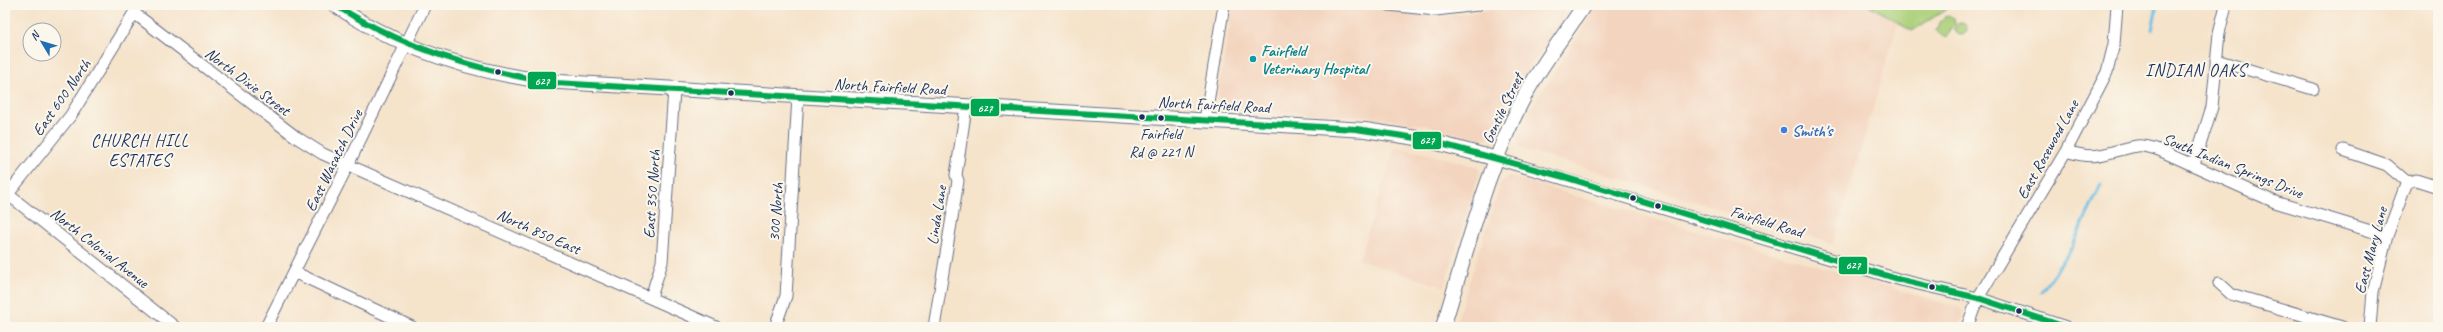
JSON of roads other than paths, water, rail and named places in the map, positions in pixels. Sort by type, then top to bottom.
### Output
[{"type":"main road","name":"North Fairfield Road","points":[[335,5],[367,25],[407,44],[455,61],[512,77],[561,83],[674,90],[1369,130],[1404,135],[1457,148]]},
{"type":"main road","name":"Gentile Street","points":[[1443,327],[1497,159],[1523,98],[1542,66],[1584,5]]},
{"type":"main road","name":"Fairfield Road","points":[[1457,148],[1497,159]]},
{"type":"street","name":"East Wasatch Drive","points":[[266,327],[348,165],[425,5]]},
{"type":"street","points":[[1205,120],[1224,5]]},
{"type":"street","points":[[1389,5],[1436,10],[1477,5]]},
{"type":"street","name":"East Rosewood Lane","points":[[1967,327],[1978,298],[2066,151],[2106,72],[2114,44],[2117,5]]},
{"type":"street","points":[[2194,164],[2212,107],[2219,33],[2226,5]]},
{"type":"street","name":"North Dixie Street","points":[[134,13],[296,137],[348,165]]},
{"type":"street","name":"East 600 North","points":[[6,193],[71,115],[134,13]]},
{"type":"street","points":[[2216,60],[2313,89]]},
{"type":"street","name":"East 350 North","points":[[651,297],[662,262],[674,90]]},
{"type":"street","name":"300 North","points":[[776,327],[786,296],[798,97]]},
{"type":"street","name":"Linda Lane","points":[[934,327],[958,181],[956,175],[966,107]]},
{"type":"street","name":"South Indian Springs Drive","points":[[2066,151],[2082,156],[2102,156],[2139,146],[2159,150],[2194,164],[2275,202],[2387,236]]},
{"type":"street","points":[[2342,150],[2387,165],[2407,182],[2416,180],[2438,187]]},
{"type":"street","name":"Fairfield Road","points":[[1497,159],[1901,280],[1978,298],[2066,327]]},
{"type":"street","name":"North 850 East","points":[[348,165],[651,297],[716,327]]},
{"type":"street","name":"East Mary Lane","points":[[2370,327],[2373,292],[2387,236],[2407,182]]},
{"type":"street","name":"North Colonial Avenue","points":[[6,193],[175,327]]},
{"type":"street","points":[[294,272],[412,327]]},
{"type":"street","points":[[2219,283],[2231,294],[2342,327]]},
{"type":"waterway","points":[[2152,30],[2157,5]]},
{"type":"waterway","points":[[2041,292],[2072,247],[2101,185]]},
{"type":"place","name":"Fairfield Veterinary Hospital","points":[[1253,59]]},
{"type":"place","name":"Fairfield Rd @ 221 N","points":[[1161,118]]},
{"type":"place","name":"Smith's","points":[[1784,130]]},
{"type":"district","name":"INDIAN OAKS","points":[[2196,70]]},
{"type":"district","name":"CHURCH HILL ESTATES","points":[[140,150]]}]
